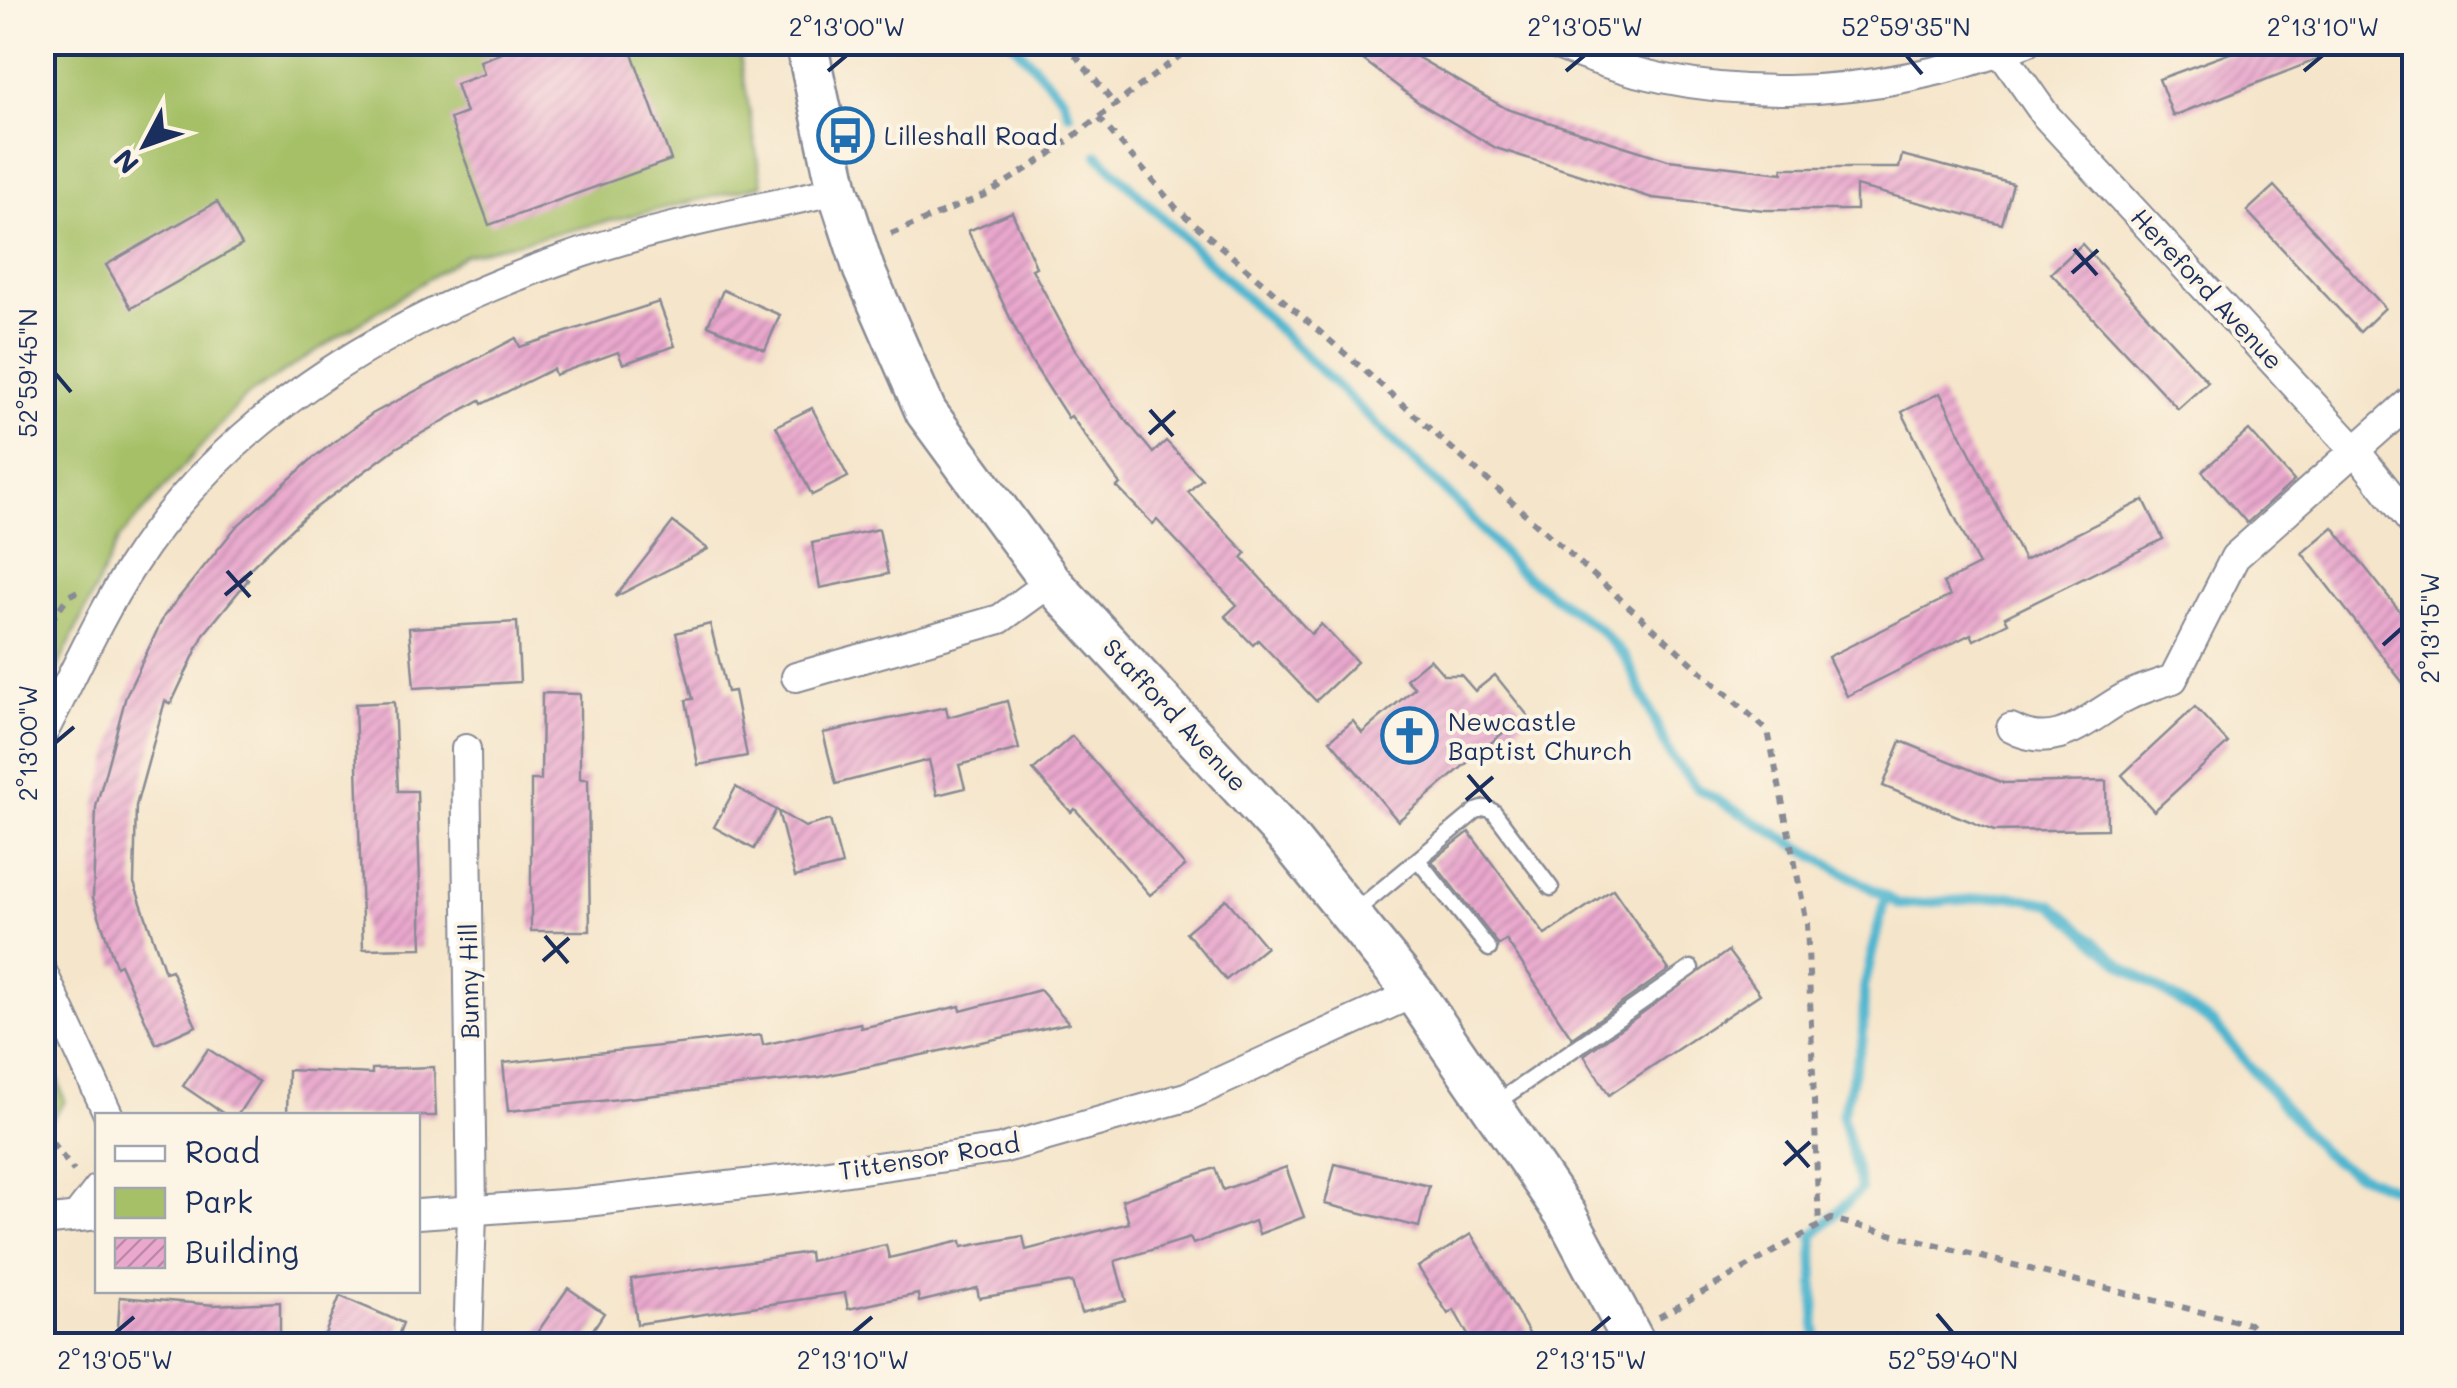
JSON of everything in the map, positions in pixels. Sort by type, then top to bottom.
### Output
[{"type":"street","name":"Stafford Avenue","points":[[806,42],[838,190],[857,248],[926,412],[1051,582],[1213,754],[1414,993],[1566,1216],[1633,1340]]},
{"type":"street","points":[[1550,42],[1600,65],[1716,90],[1846,88],[1925,77],[2014,48]]},
{"type":"street","name":"Hereford Avenue","points":[[2014,48],[2046,116],[2355,450],[2414,525]]},
{"type":"street","points":[[42,735],[131,566],[205,475],[269,412],[359,351],[582,252],[838,190]]},
{"type":"street","points":[[2010,728],[2028,737],[2069,734],[2120,700],[2174,679],[2235,556],[2414,398]]},
{"type":"street","points":[[796,676],[1000,619],[1051,582]]},
{"type":"street","name":"Bunny Hill","points":[[466,749],[472,1212],[468,1346]]},
{"type":"street","points":[[42,970],[108,1113]]},
{"type":"street","name":"Tittensor Road","points":[[420,1214],[472,1212],[807,1177],[1000,1148],[1186,1097],[1414,993]]},
{"type":"street","points":[[42,1221],[91,1204]]},
{"type":"lane","points":[[1352,915],[1476,811],[1486,808],[1494,812],[1550,888]]},
{"type":"lane","points":[[1418,860],[1489,950]]},
{"type":"lane","points":[[1492,1106],[1691,968]]},
{"type":"path","points":[[1065,42],[1116,106]]},
{"type":"path","points":[[857,248],[987,194],[1116,106],[1198,42]]},
{"type":"path","points":[[1099,118],[1177,209],[1363,369],[1768,731],[1807,923],[1819,1226]]},
{"type":"path","points":[[42,1130],[91,1204]]},
{"type":"path","points":[[1633,1340],[1831,1218],[2249,1324],[2270,1346]]},
{"type":"green space","points":[[43,43],[738,43],[762,185],[465,255],[245,397],[119,539],[43,699]]},
{"type":"green space","points":[[43,1039],[65,1101],[42,1132]]},
{"type":"building","points":[[500,42],[628,42],[671,160],[489,225],[450,119],[466,113],[456,84],[484,74],[480,61],[504,52]]},
{"type":"building","points":[[1340,42],[1420,42],[1412,54],[1507,109],[1668,160],[1783,173],[1783,168],[1899,168],[1902,155],[2013,184],[2002,224],[1856,186],[1856,210],[1764,210],[1652,198],[1496,148],[1418,102]]},
{"type":"building","points":[[2260,42],[2348,42],[2349,47],[2173,116],[2159,79]]},
{"type":"building","points":[[2274,186],[2385,308],[2360,332],[2247,211]]},
{"type":"building","points":[[217,202],[242,245],[131,308],[106,265]]},
{"type":"building","points":[[1012,212],[1036,267],[1032,269],[1075,349],[1112,403],[1153,453],[1166,441],[1202,479],[1188,492],[1246,553],[1242,558],[1311,634],[1321,624],[1357,662],[1316,701],[1258,640],[1253,645],[1225,616],[1237,605],[1157,520],[1153,524],[1117,487],[1120,484],[1071,416],[1068,418],[1030,359],[968,231]]},
{"type":"building","points":[[2082,244],[2208,382],[2178,409],[2051,273]]},
{"type":"building","points":[[723,290],[780,315],[765,350],[708,325]]},
{"type":"building","points":[[659,302],[675,346],[623,364],[618,352],[555,375],[553,369],[482,404],[480,400],[396,448],[306,515],[242,576],[248,580],[204,634],[171,704],[165,701],[136,806],[134,883],[165,972],[171,970],[196,1026],[156,1044],[120,964],[116,966],[93,898],[96,807],[126,696],[164,616],[236,527],[313,458],[372,414],[516,338],[520,347]]},
{"type":"building","points":[[1940,393],[2024,560],[2144,500],[2163,539],[2005,617],[2008,623],[1974,640],[1971,634],[1847,696],[1828,657],[1950,596],[1943,583],[1979,565],[1902,412]]},
{"type":"building","points":[[812,408],[848,477],[812,495],[776,426]]},
{"type":"building","points":[[2249,430],[2294,481],[2247,523],[2202,471]]},
{"type":"building","points":[[673,522],[708,549],[615,597]]},
{"type":"building","points":[[2333,527],[2414,629],[2414,697],[2302,553]]},
{"type":"building","points":[[879,529],[888,574],[820,588],[812,543]]},
{"type":"building","points":[[517,622],[520,682],[414,688],[409,628]]},
{"type":"building","points":[[710,624],[727,692],[734,691],[747,756],[698,765],[686,700],[693,699],[676,633]]},
{"type":"building","name":"Newcastle Baptist Church","points":[[1430,659],[1444,675],[1461,675],[1475,691],[1495,675],[1529,717],[1508,734],[1505,731],[1398,821],[1330,740],[1353,721],[1362,733],[1415,688],[1406,679]]},
{"type":"building","points":[[542,693],[580,694],[580,779],[588,779],[590,931],[531,931],[531,780],[541,780]]},
{"type":"building","points":[[1007,701],[1019,749],[959,765],[965,788],[937,795],[929,760],[836,784],[823,733],[946,707],[948,717]]},
{"type":"building","points":[[394,702],[398,791],[417,791],[422,948],[363,949],[355,704]]},
{"type":"building","points":[[2195,707],[2228,743],[2154,811],[2122,775]]},
{"type":"building","points":[[1072,736],[1185,866],[1150,895],[1075,809],[1071,812],[1033,770]]},
{"type":"building","points":[[1901,741],[2003,783],[2106,781],[2107,829],[1994,831],[1883,786]]},
{"type":"building","points":[[736,787],[776,810],[754,849],[714,827]]},
{"type":"building","points":[[778,811],[805,827],[830,820],[842,865],[795,877]]},
{"type":"building","points":[[1469,832],[1545,935],[1613,889],[1669,970],[1572,1038],[1506,940],[1499,945],[1432,861]]},
{"type":"building","points":[[1226,899],[1266,947],[1226,980],[1186,932]]},
{"type":"building","points":[[1728,951],[1760,994],[1609,1095],[1584,1055]]},
{"type":"building","points":[[1040,990],[1069,1023],[820,1077],[508,1111],[503,1063],[761,1035],[763,1045],[860,1023],[861,1028],[960,1006],[961,1011]]},
{"type":"building","points":[[208,1049],[259,1082],[239,1113],[223,1113],[183,1086]]},
{"type":"building","points":[[434,1067],[436,1116],[287,1113],[288,1070],[372,1074],[372,1069]]},
{"type":"building","points":[[1335,1164],[1429,1186],[1419,1227],[1325,1204]]},
{"type":"building","points":[[1286,1167],[1304,1217],[1259,1234],[1255,1221],[1193,1244],[1190,1238],[1115,1261],[1126,1301],[1081,1313],[1072,1282],[979,1298],[977,1288],[919,1302],[918,1294],[848,1309],[845,1293],[637,1324],[631,1279],[809,1252],[810,1261],[886,1245],[889,1258],[961,1241],[962,1247],[1023,1236],[1026,1250],[1129,1223],[1122,1200],[1215,1168],[1223,1190]]},
{"type":"building","points":[[1471,1234],[1536,1346],[1474,1346],[1454,1310],[1448,1314],[1418,1267]]},
{"type":"building","points":[[568,1288],[604,1313],[582,1346],[528,1346]]},
{"type":"building","points":[[340,1296],[403,1323],[394,1346],[337,1346],[323,1339]]},
{"type":"building","points":[[120,1297],[215,1305],[280,1302],[280,1346],[117,1342]]},
{"type":"waterway","points":[[1012,42],[1063,98],[1069,114]]},
{"type":"waterway","points":[[1098,155],[1463,508],[1516,569],[1599,629],[1626,658],[1671,757],[1697,788],[1900,905],[2009,896],[2052,904],[2123,966],[2214,1024],[2321,1151],[2350,1171],[2414,1197]]},
{"type":"waterway","points":[[1816,1346],[1813,1236],[1861,1189],[1842,1116],[1863,1038],[1864,988],[1885,898]]},
{"type":"place","name":"Lilleshall Road","points":[[845,136]]},
{"type":"place","name":"Newcastle Baptist Church","points":[[1409,736]]}]
